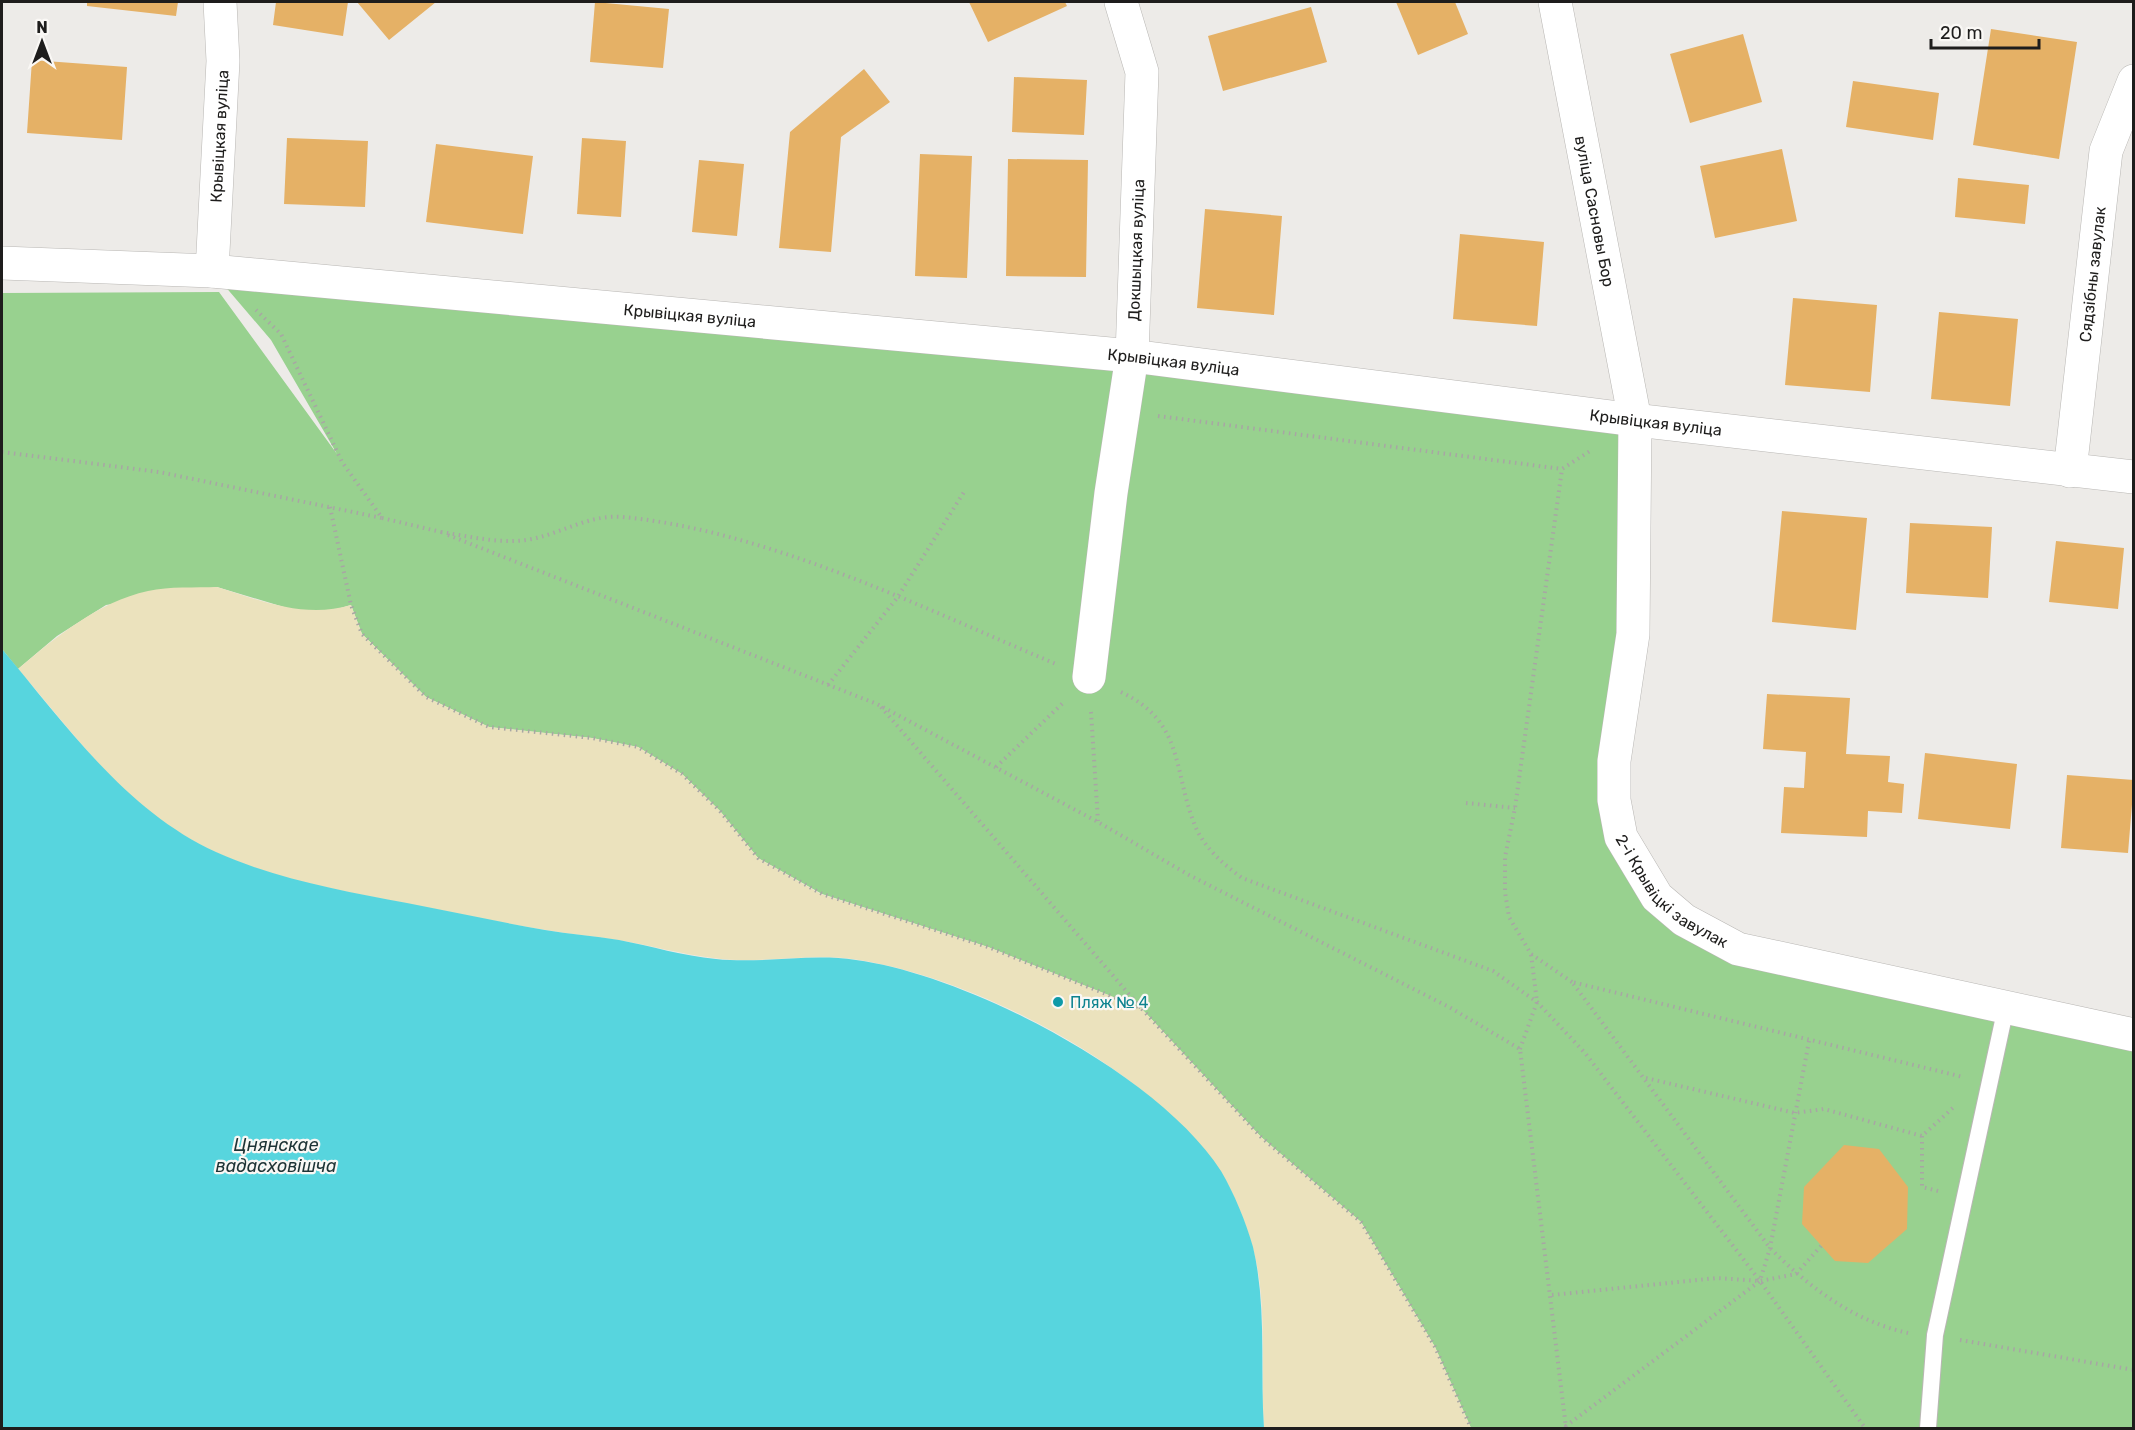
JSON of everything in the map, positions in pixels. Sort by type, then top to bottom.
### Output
[{"type":"street","name":"Крывіцкая вуліца","points":[[212,271],[223,61],[220,2]]},
{"type":"street","name":"Докшыцкая вуліца","points":[[1089,677],[1111,493],[1132,356],[1143,72],[1120,2]]},
{"type":"street","name":"вуліца Сасновы Бор","points":[[1555,2],[1635,420]]},
{"type":"street","name":"Сядзібны завулак","points":[[2070,471],[2106,151],[2133,81]]},
{"type":"street","name":"Крывіцкая вуліца","points":[[2,263],[212,271],[1132,356],[1635,420],[2133,477]]},
{"type":"street","name":"2-і Крывіцкі завулак","points":[[1635,420],[1633,634],[1614,761],[1614,801],[1621,837],[1657,897],[1684,920],[1738,949],[2133,1035]]},
{"type":"lane","points":[[1928,1428],[1935,1335],[1986,1082],[2006,1007]]},
{"type":"path","points":[[212,271],[281,334],[342,462],[382,518]]},
{"type":"path","points":[[1124,412],[1562,470],[1635,420]]},
{"type":"path","points":[[2,452],[159,472],[441,532],[507,541],[552,535],[597,518],[644,520],[715,535],[788,555],[897,597],[1129,696],[1150,712],[1164,727],[1176,751],[1194,824],[1222,863],[1242,878],[1493,971],[1537,1002],[1585,1053],[1760,1281],[1865,1428]]},
{"type":"path","points":[[1562,470],[1515,808],[1506,857],[1505,892],[1509,917],[1531,954],[1537,1002],[1520,1049],[1568,1428]]},
{"type":"path","points":[[828,684],[897,597],[964,492]]},
{"type":"path","points":[[330,507],[351,605],[362,634],[426,697],[489,727],[592,738],[638,747],[682,774],[720,811],[758,858],[822,894],[988,947],[1141,1008]]},
{"type":"path","points":[[441,532],[878,704],[1098,822],[1189,875],[1449,1006],[1520,1049]]},
{"type":"path","points":[[996,767],[1089,677]]},
{"type":"path","points":[[1089,677],[1098,822]]},
{"type":"path","points":[[878,704],[1141,1008],[1262,1137],[1361,1222],[1435,1347],[1471,1428]]},
{"type":"path","points":[[1466,803],[1515,808]]},
{"type":"path","points":[[1531,954],[1572,982],[1645,1077],[1770,1248],[1796,1274],[1853,1313],[1895,1330],[2133,1370]]},
{"type":"path","points":[[1572,982],[1986,1082]]},
{"type":"path","points":[[1568,1428],[1760,1281],[1770,1248],[1809,1040]]},
{"type":"path","points":[[1645,1077],[1796,1113],[1824,1109],[1922,1136],[1986,1082]]},
{"type":"path","points":[[1552,1295],[1717,1278],[1760,1281],[1796,1274],[1821,1246]]},
{"type":"green space","points":[[212,271],[1635,420],[1614,800],[1684,920],[2133,1035],[2133,1428],[1471,1428],[1435,1347],[1361,1222],[1261,1137],[1141,1008],[988,947],[822,894],[758,858],[720,811],[682,774],[638,747],[592,738],[489,727],[426,697],[362,634],[351,605],[330,611],[297,611],[217,587],[106,605],[57,636],[18,669],[2,649],[2,293],[219,292],[337,454],[271,340]]},
{"type":"sand","name":"Пляж № 4","points":[[217,587],[267,603],[300,609],[334,609],[351,605],[362,634],[426,697],[489,727],[592,738],[638,747],[682,774],[720,811],[758,858],[821,894],[988,947],[1141,1008],[1261,1137],[1361,1222],[1435,1347],[1471,1428],[1264,1428],[1262,1310],[1257,1264],[1241,1213],[1223,1176],[1187,1131],[1149,1096],[1105,1063],[1007,1008],[956,986],[906,970],[859,960],[823,957],[749,960],[713,958],[641,944],[516,925],[319,886],[231,859],[177,831],[132,797],[111,777],[18,669],[78,622],[112,603],[156,589]]},
{"type":"water","name":"Цнянскае вадасховішча","points":[[2,649],[98,763],[153,813],[184,835],[216,852],[262,870],[334,889],[528,927],[619,940],[691,956],[734,960],[839,958],[901,969],[952,986],[1004,1008],[1057,1035],[1108,1066],[1154,1099],[1192,1135],[1221,1171],[1239,1208],[1253,1247],[1260,1292],[1264,1428],[2,1428]]},
{"type":"building","points":[[87,2],[178,2],[176,16],[87,6]]},
{"type":"building","points":[[276,2],[348,2],[343,36],[273,25]]},
{"type":"building","points":[[357,2],[436,2],[389,40]]},
{"type":"building","points":[[595,2],[669,9],[663,68],[590,62]]},
{"type":"building","points":[[969,2],[1065,2],[1067,6],[988,42]]},
{"type":"building","points":[[1396,2],[1455,2],[1468,34],[1418,55]]},
{"type":"building","points":[[1311,7],[1327,62],[1223,91],[1208,36]]},
{"type":"building","points":[[1991,29],[2077,42],[2059,159],[1973,145]]},
{"type":"building","points":[[1743,34],[1762,102],[1690,123],[1670,54]]},
{"type":"building","points":[[32,60],[127,67],[122,140],[27,133]]},
{"type":"building","points":[[864,69],[890,102],[841,137],[831,252],[779,248],[790,132]]},
{"type":"building","points":[[1014,77],[1087,80],[1084,135],[1012,132]]},
{"type":"building","points":[[1853,81],[1939,93],[1933,140],[1846,127]]},
{"type":"building","points":[[287,138],[368,141],[365,207],[284,204]]},
{"type":"building","points":[[582,138],[626,141],[621,217],[577,214]]},
{"type":"building","points":[[436,144],[533,156],[523,234],[426,222]]},
{"type":"building","points":[[1782,149],[1797,221],[1715,238],[1700,166]]},
{"type":"building","points":[[920,154],[972,156],[967,278],[915,276]]},
{"type":"building","points":[[1008,159],[1088,160],[1086,277],[1006,276]]},
{"type":"building","points":[[699,160],[744,164],[737,236],[692,232]]},
{"type":"building","points":[[1958,178],[2029,185],[2025,224],[1955,217]]},
{"type":"building","points":[[1205,209],[1282,216],[1274,315],[1197,308]]},
{"type":"building","points":[[1460,234],[1544,242],[1537,326],[1453,319]]},
{"type":"building","points":[[1793,298],[1877,305],[1870,392],[1785,385]]},
{"type":"building","points":[[1939,312],[2018,319],[2010,406],[1931,399]]},
{"type":"building","points":[[1782,511],[1867,518],[1856,630],[1772,622]]},
{"type":"building","points":[[1910,523],[1992,527],[1988,598],[1906,593]]},
{"type":"building","points":[[2056,541],[2124,548],[2118,609],[2049,602]]},
{"type":"building","points":[[1767,694],[1850,698],[1846,754],[1890,756],[1888,782],[1904,784],[1902,813],[1868,811],[1867,837],[1781,833],[1784,787],[1804,788],[1806,752],[1763,749]]},
{"type":"building","points":[[1925,753],[2017,764],[2010,829],[1918,819]]},
{"type":"building","points":[[2067,775],[2134,780],[2128,853],[2061,848]]},
{"type":"building","points":[[1844,1145],[1879,1149],[1908,1187],[1907,1229],[1868,1263],[1835,1261],[1802,1224],[1804,1187]]},
{"type":"place","name":"Пляж № 4","points":[[1058,1002]]}]
